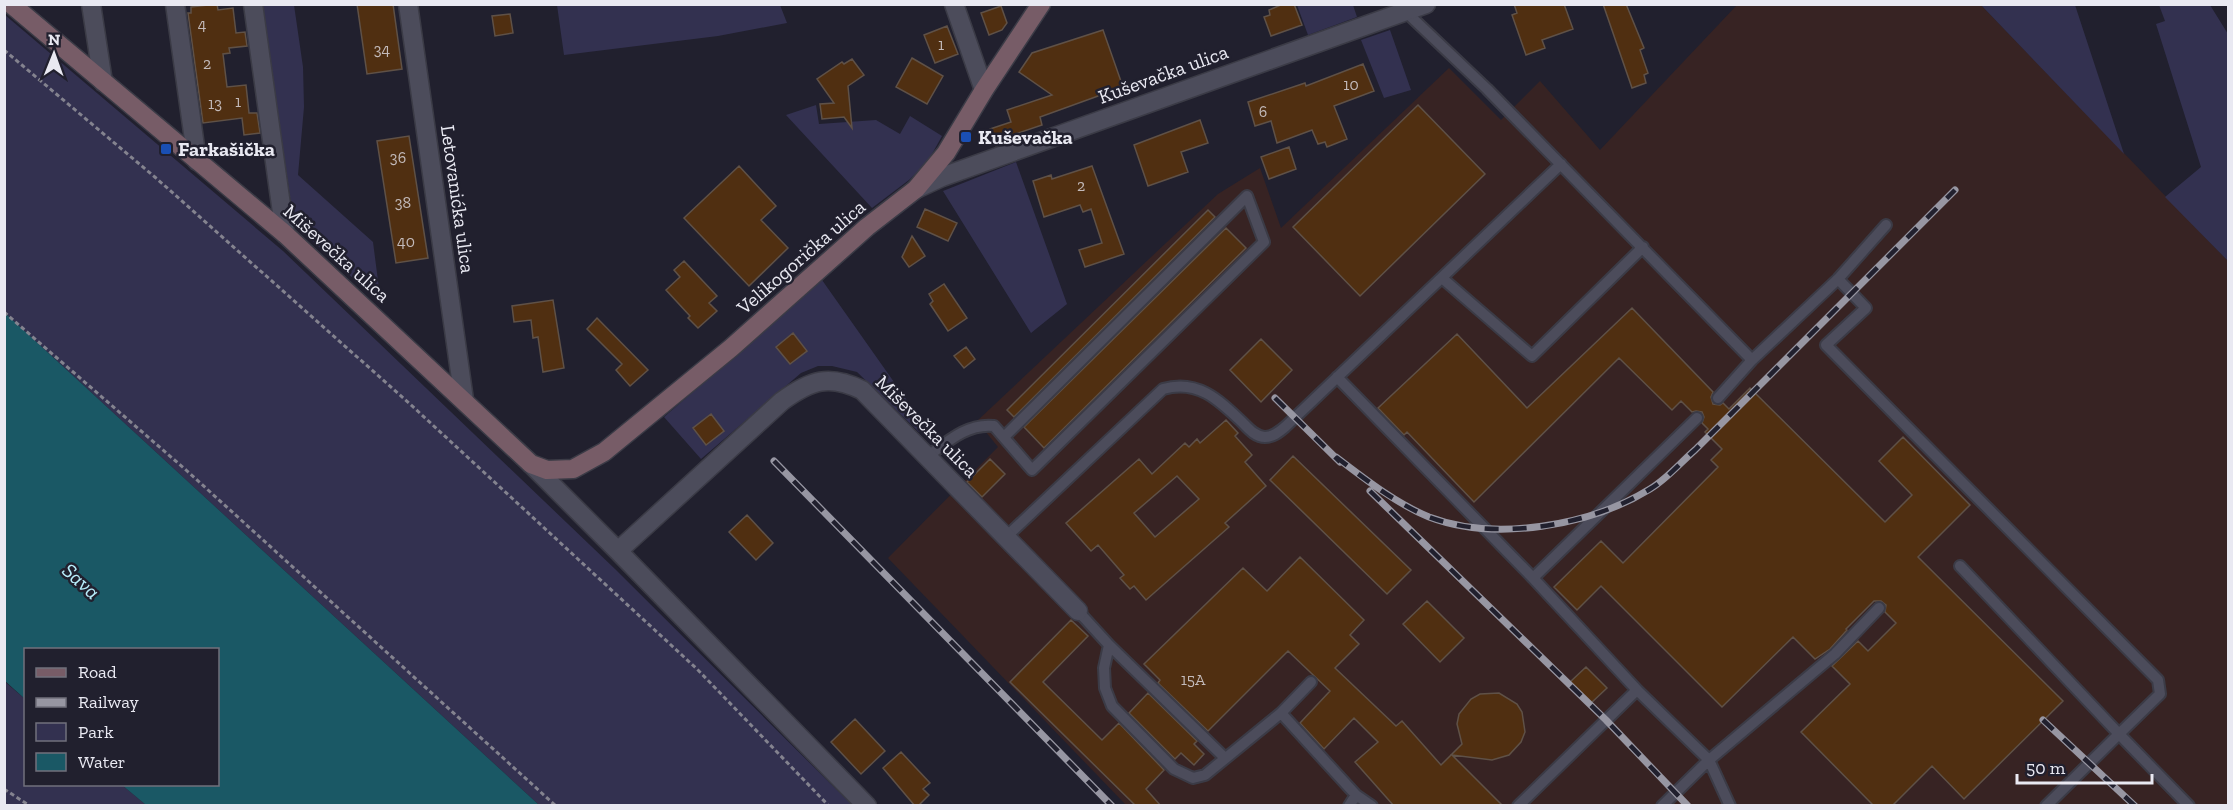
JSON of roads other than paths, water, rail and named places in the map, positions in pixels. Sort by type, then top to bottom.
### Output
[{"type":"street","name":"Miševečka ulica","points":[[11,4],[285,234],[464,400],[618,551],[867,806]]},
{"type":"street","points":[[91,4],[103,82]]},
{"type":"street","points":[[175,4],[197,161]]},
{"type":"street","points":[[253,4],[285,234]]},
{"type":"street","name":"Letovanićka ulica","points":[[408,4],[464,400]]},
{"type":"street","points":[[954,4],[984,90]]},
{"type":"street","name":"Velikogorička ulica","points":[[531,465],[547,470],[573,469],[604,452],[731,348],[867,227],[916,189],[946,153],[984,90],[1041,4]]},
{"type":"street","name":"Kuševačka ulica","points":[[916,189],[942,177],[1426,4]]},
{"type":"street","name":"Miševečka ulica","points":[[618,551],[782,401],[801,387],[831,380],[846,382],[862,390],[1078,611]]},
{"type":"lane","points":[[1406,12],[1487,89],[1752,360]]},
{"type":"lane","points":[[1005,538],[1163,389],[1184,385],[1197,388],[1216,400],[1253,434],[1262,438],[1272,436],[1286,427],[1561,164]]},
{"type":"lane","points":[[927,457],[951,439],[976,426],[994,426],[1032,470],[1264,242],[1247,196],[1004,437]]},
{"type":"lane","points":[[1718,398],[1752,360],[1838,279],[1886,225]]},
{"type":"lane","points":[[1442,278],[1532,356],[1643,247]]},
{"type":"lane","points":[[1838,279],[1866,309],[1826,345],[2158,680],[2160,694],[2046,806]]},
{"type":"lane","points":[[1337,377],[1533,578],[1637,690],[1709,760],[1730,806]]},
{"type":"lane","points":[[1533,578],[1697,418]]},
{"type":"lane","points":[[1960,566],[2189,806]]},
{"type":"lane","points":[[1662,806],[1709,760],[1835,654],[1879,608]]},
{"type":"lane","points":[[1078,611],[1108,645],[1226,758]]},
{"type":"lane","points":[[1108,645],[1104,668],[1105,688],[1112,706],[1174,769],[1192,778],[1205,775],[1281,713],[1311,682]]},
{"type":"lane","points":[[1518,806],[1637,690]]},
{"type":"lane","points":[[1281,713],[1356,795],[1372,806]]},
{"type":"lane","points":[[1349,806],[1356,795]]},
{"type":"water","name":"Sava","points":[[5,313],[539,805],[146,805],[123,786],[219,786],[219,648],[24,648],[24,698],[5,681]]},
{"type":"railway","points":[[1336,457],[1404,505],[1429,517],[1455,524],[1512,529],[1542,526],[1571,521],[1626,502],[1656,485],[1695,450],[1955,190]]},
{"type":"railway","points":[[1275,398],[1340,462]]},
{"type":"railway","points":[[774,461],[1112,806]]},
{"type":"railway","points":[[1370,491],[1606,720],[1688,806]]},
{"type":"railway","points":[[2043,720],[2135,806]]},
{"type":"place","name":"Kuševačka","points":[[966,137]]},
{"type":"place","name":"Farkašička","points":[[166,149]]}]
